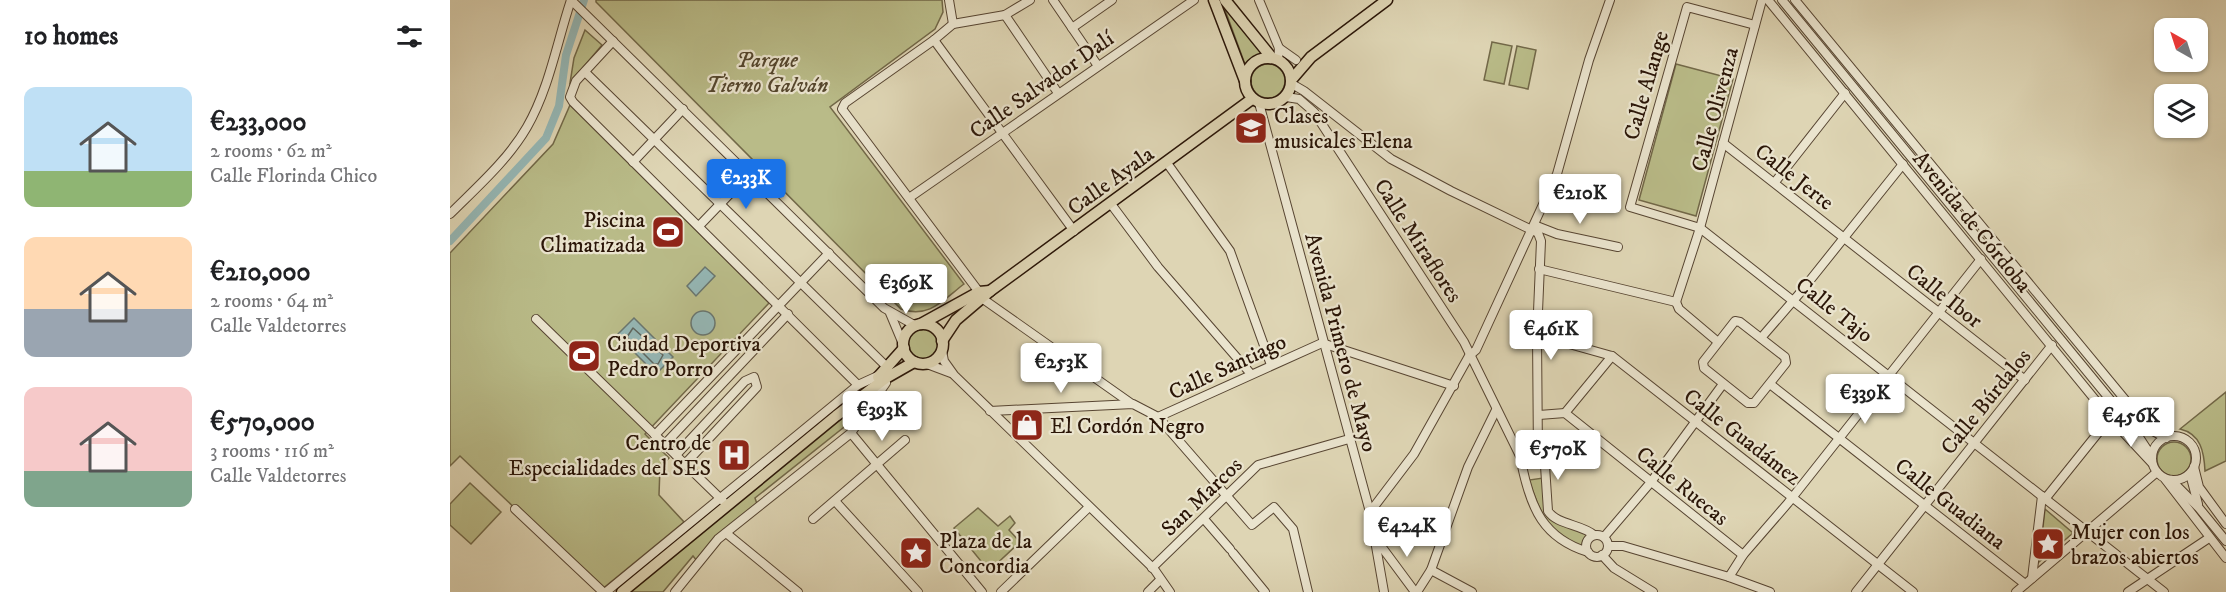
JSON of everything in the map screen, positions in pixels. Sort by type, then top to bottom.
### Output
[{"type":"main road","points":[[1214,0],[1254,105],[1275,104],[1286,97],[1294,73],[1311,57],[1387,0]]},
{"type":"main road","points":[[1225,0],[1277,60],[1294,73]]},
{"type":"main road","points":[[1245,82],[1253,63],[1277,60],[1294,73]]},
{"type":"main road","name":"Calle Ayala","points":[[942,346],[956,320],[984,294],[1167,163],[1254,105]]},
{"type":"main road","name":"Calle Ayala","points":[[919,325],[984,294]]},
{"type":"main road","points":[[622,592],[724,502],[836,416],[885,373],[903,346],[907,333],[919,325],[932,327],[942,346],[938,357],[927,364],[910,363],[885,373]]},
{"type":"main road","points":[[903,346],[910,363]]},
{"type":"street","points":[[949,0],[953,24]]},
{"type":"street","points":[[1030,0],[1005,15],[953,24],[934,40],[1074,231]]},
{"type":"street","points":[[1053,0],[1098,66]]},
{"type":"street","points":[[1072,28],[1112,0]]},
{"type":"street","name":"Calle Salvador Dalí","points":[[909,198],[1194,0]]},
{"type":"street","points":[[1259,0],[1279,48],[1304,91],[1391,159],[1533,228],[1618,247]]},
{"type":"street","points":[[1370,512],[1414,454],[1469,356],[1476,350],[1528,240],[1557,174],[1589,60],[1610,0]]},
{"type":"street","name":"Calle Olivenza","points":[[1676,303],[1700,228],[1762,0]]},
{"type":"street","name":"Avenida de Córdoba","points":[[1768,0],[2110,418],[2152,460]]},
{"type":"street","name":"Avenida de Córdoba","points":[[1782,0],[2131,425],[2152,460]]},
{"type":"street","name":"Avenida de Córdoba","points":[[1795,0],[2141,419],[2164,439]]},
{"type":"street","points":[[450,214],[502,160],[526,129],[539,104],[570,5],[587,17],[613,42],[890,313],[919,325]]},
{"type":"street","name":"Calle Alange","points":[[1700,228],[1630,207],[1687,7],[1755,25]]},
{"type":"street","points":[[1005,15],[1058,93]]},
{"type":"street","name":"Calle Santiago","points":[[934,40],[845,103],[842,109],[984,294],[1133,404],[1158,417],[1322,343]]},
{"type":"street","points":[[613,42],[572,89],[573,102],[858,385]]},
{"type":"street","points":[[1277,60],[1279,48]]},
{"type":"street","points":[[515,509],[605,592],[724,502],[858,385],[885,373],[801,282],[585,72]]},
{"type":"street","points":[[1294,73],[1304,91]]},
{"type":"street","points":[[1775,182],[1845,93]]},
{"type":"street","name":"Calle Miraflores","points":[[1286,97],[1299,99],[1320,120],[1464,342],[1523,468],[1530,498],[1540,520],[1571,547],[1588,552],[1593,556],[1602,555]]},
{"type":"street","name":"Avenida Primero de Mayo","points":[[1254,105],[1370,512],[1377,539],[1384,592]]},
{"type":"street","points":[[633,162],[682,109]]},
{"type":"street","points":[[1320,120],[1329,110]]},
{"type":"street","name":"Calle Jerte","points":[[1723,143],[1844,238]]},
{"type":"street","points":[[1167,163],[1230,251],[1271,365]]},
{"type":"street","points":[[1761,338],[1903,164]]},
{"type":"street","points":[[699,226],[749,174]]},
{"type":"street","points":[[1111,204],[1158,267],[1251,374]]},
{"type":"street","points":[[1533,228],[1541,238],[1537,335],[1540,459],[1548,511],[1555,518],[1603,540],[1729,577],[1770,592]]},
{"type":"street","name":"Calle Tajo","points":[[1700,228],[1890,374],[2164,592]]},
{"type":"street","name":"Calle Ibor","points":[[1844,238],[2025,380]]},
{"type":"street","points":[[1528,240],[1536,241],[1540,251]]},
{"type":"street","points":[[655,435],[778,304],[830,253]]},
{"type":"street","points":[[1729,577],[1743,555],[1793,497],[1982,259]]},
{"type":"street","points":[[1539,269],[1676,303],[1679,309],[1718,342]]},
{"type":"street","points":[[890,313],[903,346]]},
{"type":"street","points":[[665,444],[788,314]]},
{"type":"street","points":[[536,319],[724,502]]},
{"type":"street","points":[[1735,321],[1740,322],[1761,338],[1785,357],[1786,363],[1754,403],[1748,403],[1704,368],[1703,362],[1735,321]]},
{"type":"street","name":"Calle Guadámez","points":[[1537,335],[1612,356],[1912,592]]},
{"type":"street","points":[[1322,343],[1454,386]]},
{"type":"street","name":"Calle Búrdalos","points":[[1856,592],[2052,345]]},
{"type":"street","points":[[942,346],[944,361],[954,375],[1152,568],[1170,592]]},
{"type":"street","points":[[1539,415],[1566,413],[1612,356]]},
{"type":"street","points":[[675,592],[726,533],[851,433],[884,384],[910,363]]},
{"type":"street","points":[[927,364],[954,375]]},
{"type":"street","points":[[1463,369],[1476,370]]},
{"type":"street","points":[[676,455],[745,381],[754,377],[757,387],[685,464]]},
{"type":"street","points":[[1653,592],[1614,568],[1602,555],[1603,540],[1651,482],[1724,384]]},
{"type":"street","name":"Calle Guadiana","points":[[1770,384],[2025,584]]},
{"type":"street","points":[[990,411],[1133,404]]},
{"type":"street","points":[[1004,424],[1005,410]]},
{"type":"street","points":[[1377,539],[1416,592],[1431,570],[1468,467],[1496,410]]},
{"type":"street","name":"Calle Ruecas","points":[[1566,413],[1743,555]]},
{"type":"street","points":[[1158,417],[1252,525],[1274,507],[1287,522],[1293,529],[1308,592]]},
{"type":"street","points":[[2032,578],[2043,497],[2110,418]]},
{"type":"street","name":"Avenida de Córdoba","points":[[2131,425],[2164,439]]},
{"type":"street","points":[[851,433],[982,592]]},
{"type":"street","points":[[2199,508],[2192,470],[2196,456],[2191,445],[2180,437],[2164,439],[2152,460],[2157,472],[2199,508],[2226,541]]},
{"type":"street","name":"San Marcos","points":[[1152,568],[1258,465],[1349,439]]},
{"type":"street","points":[[813,519],[905,440]]},
{"type":"street","points":[[1540,459],[1529,457],[1523,468],[1534,478],[1543,472]]},
{"type":"street","points":[[2167,479],[2181,479],[2192,470]]},
{"type":"street","points":[[2192,470],[2199,487],[2226,524]]},
{"type":"street","points":[[2016,592],[2157,472]]},
{"type":"street","points":[[2167,479],[2226,558]]},
{"type":"street","points":[[835,501],[918,592]]},
{"type":"street","points":[[1367,501],[1378,502]]},
{"type":"street","points":[[1001,592],[1089,507]]},
{"type":"street","points":[[1203,519],[1265,592]]},
{"type":"street","points":[[726,533],[798,592]]},
{"type":"street","points":[[2128,592],[2209,538]]},
{"type":"street","points":[[1588,552],[1586,542],[1603,540]]},
{"type":"street","points":[[1431,570],[1472,592]]},
{"type":"street","points":[[1148,592],[1160,580]]},
{"type":"green space","name":"Parque Tierno Galván","points":[[596,0],[942,0],[943,12],[935,29],[830,107],[964,284],[928,310],[920,312],[901,309]]},
{"type":"green space","points":[[1224,7],[1268,56],[1256,58],[1246,67]]},
{"type":"green space","points":[[585,30],[602,45],[570,83],[574,58]]},
{"type":"green space","points":[[1492,42],[1512,46],[1504,84],[1484,80]]},
{"type":"green space","points":[[1517,46],[1536,50],[1528,89],[1509,85]]},
{"type":"green space","points":[[1268,64],[1280,69],[1285,81],[1280,93],[1268,98],[1256,93],[1251,81],[1256,69]]},
{"type":"green space","points":[[1676,64],[1733,79],[1696,216],[1639,200]]},
{"type":"green space","name":"Ciudad Deportiva Pedro Porro","points":[[570,105],[769,303],[645,434],[669,458],[660,467],[659,495],[684,522],[601,590],[460,456],[450,466],[450,253],[553,144]]},
{"type":"green space","points":[[922,328],[934,332],[938,344],[934,356],[922,360],[910,356],[906,344],[910,332]]},
{"type":"green space","points":[[873,392],[851,427],[848,424],[755,498],[757,504],[697,561],[693,556],[663,592],[622,592]]},
{"type":"green space","points":[[2226,392],[2226,461],[2205,471],[2204,457],[2197,439],[2187,431],[2180,429]]},
{"type":"green space","points":[[2174,442],[2186,447],[2191,459],[2186,471],[2174,476],[2162,471],[2157,459],[2162,447]]},
{"type":"green space","points":[[1543,478],[1545,508],[1592,534],[1585,539],[1583,550],[1571,544],[1554,530],[1542,513],[1529,480]]},
{"type":"green space","points":[[470,483],[501,512],[471,544],[450,525],[450,504]]},
{"type":"green space","points":[[978,508],[998,526],[1010,516],[1015,523],[1009,530],[1020,542],[989,571],[954,528]]},
{"type":"green space","points":[[2045,509],[2073,533],[2039,562]]},
{"type":"water","points":[[705,267],[715,276],[696,296],[687,286]]},
{"type":"water","points":[[703,311],[711,315],[715,323],[711,331],[703,335],[695,331],[691,323],[695,315]]},
{"type":"water","points":[[634,318],[673,357],[656,374],[617,335]]},
{"type":"waterway","points":[[450,241],[546,138],[559,106],[566,55],[584,0]]},
{"type":"place","name":"Clases musicales Elena","points":[[1251,128]]},
{"type":"place","name":"Piscina Climatizada","points":[[668,232]]},
{"type":"place","name":"Ciudad Deportiva Pedro Porro","points":[[584,356]]},
{"type":"place","name":"El Cordón Negro","points":[[1027,425]]},
{"type":"place","name":"Centro de Especialidades del SES","points":[[734,455]]},
{"type":"place","name":"Mujer con los brazos abiertos","points":[[2048,544]]},
{"type":"place","name":"Plaza de la Concordia","points":[[916,553]]}]
